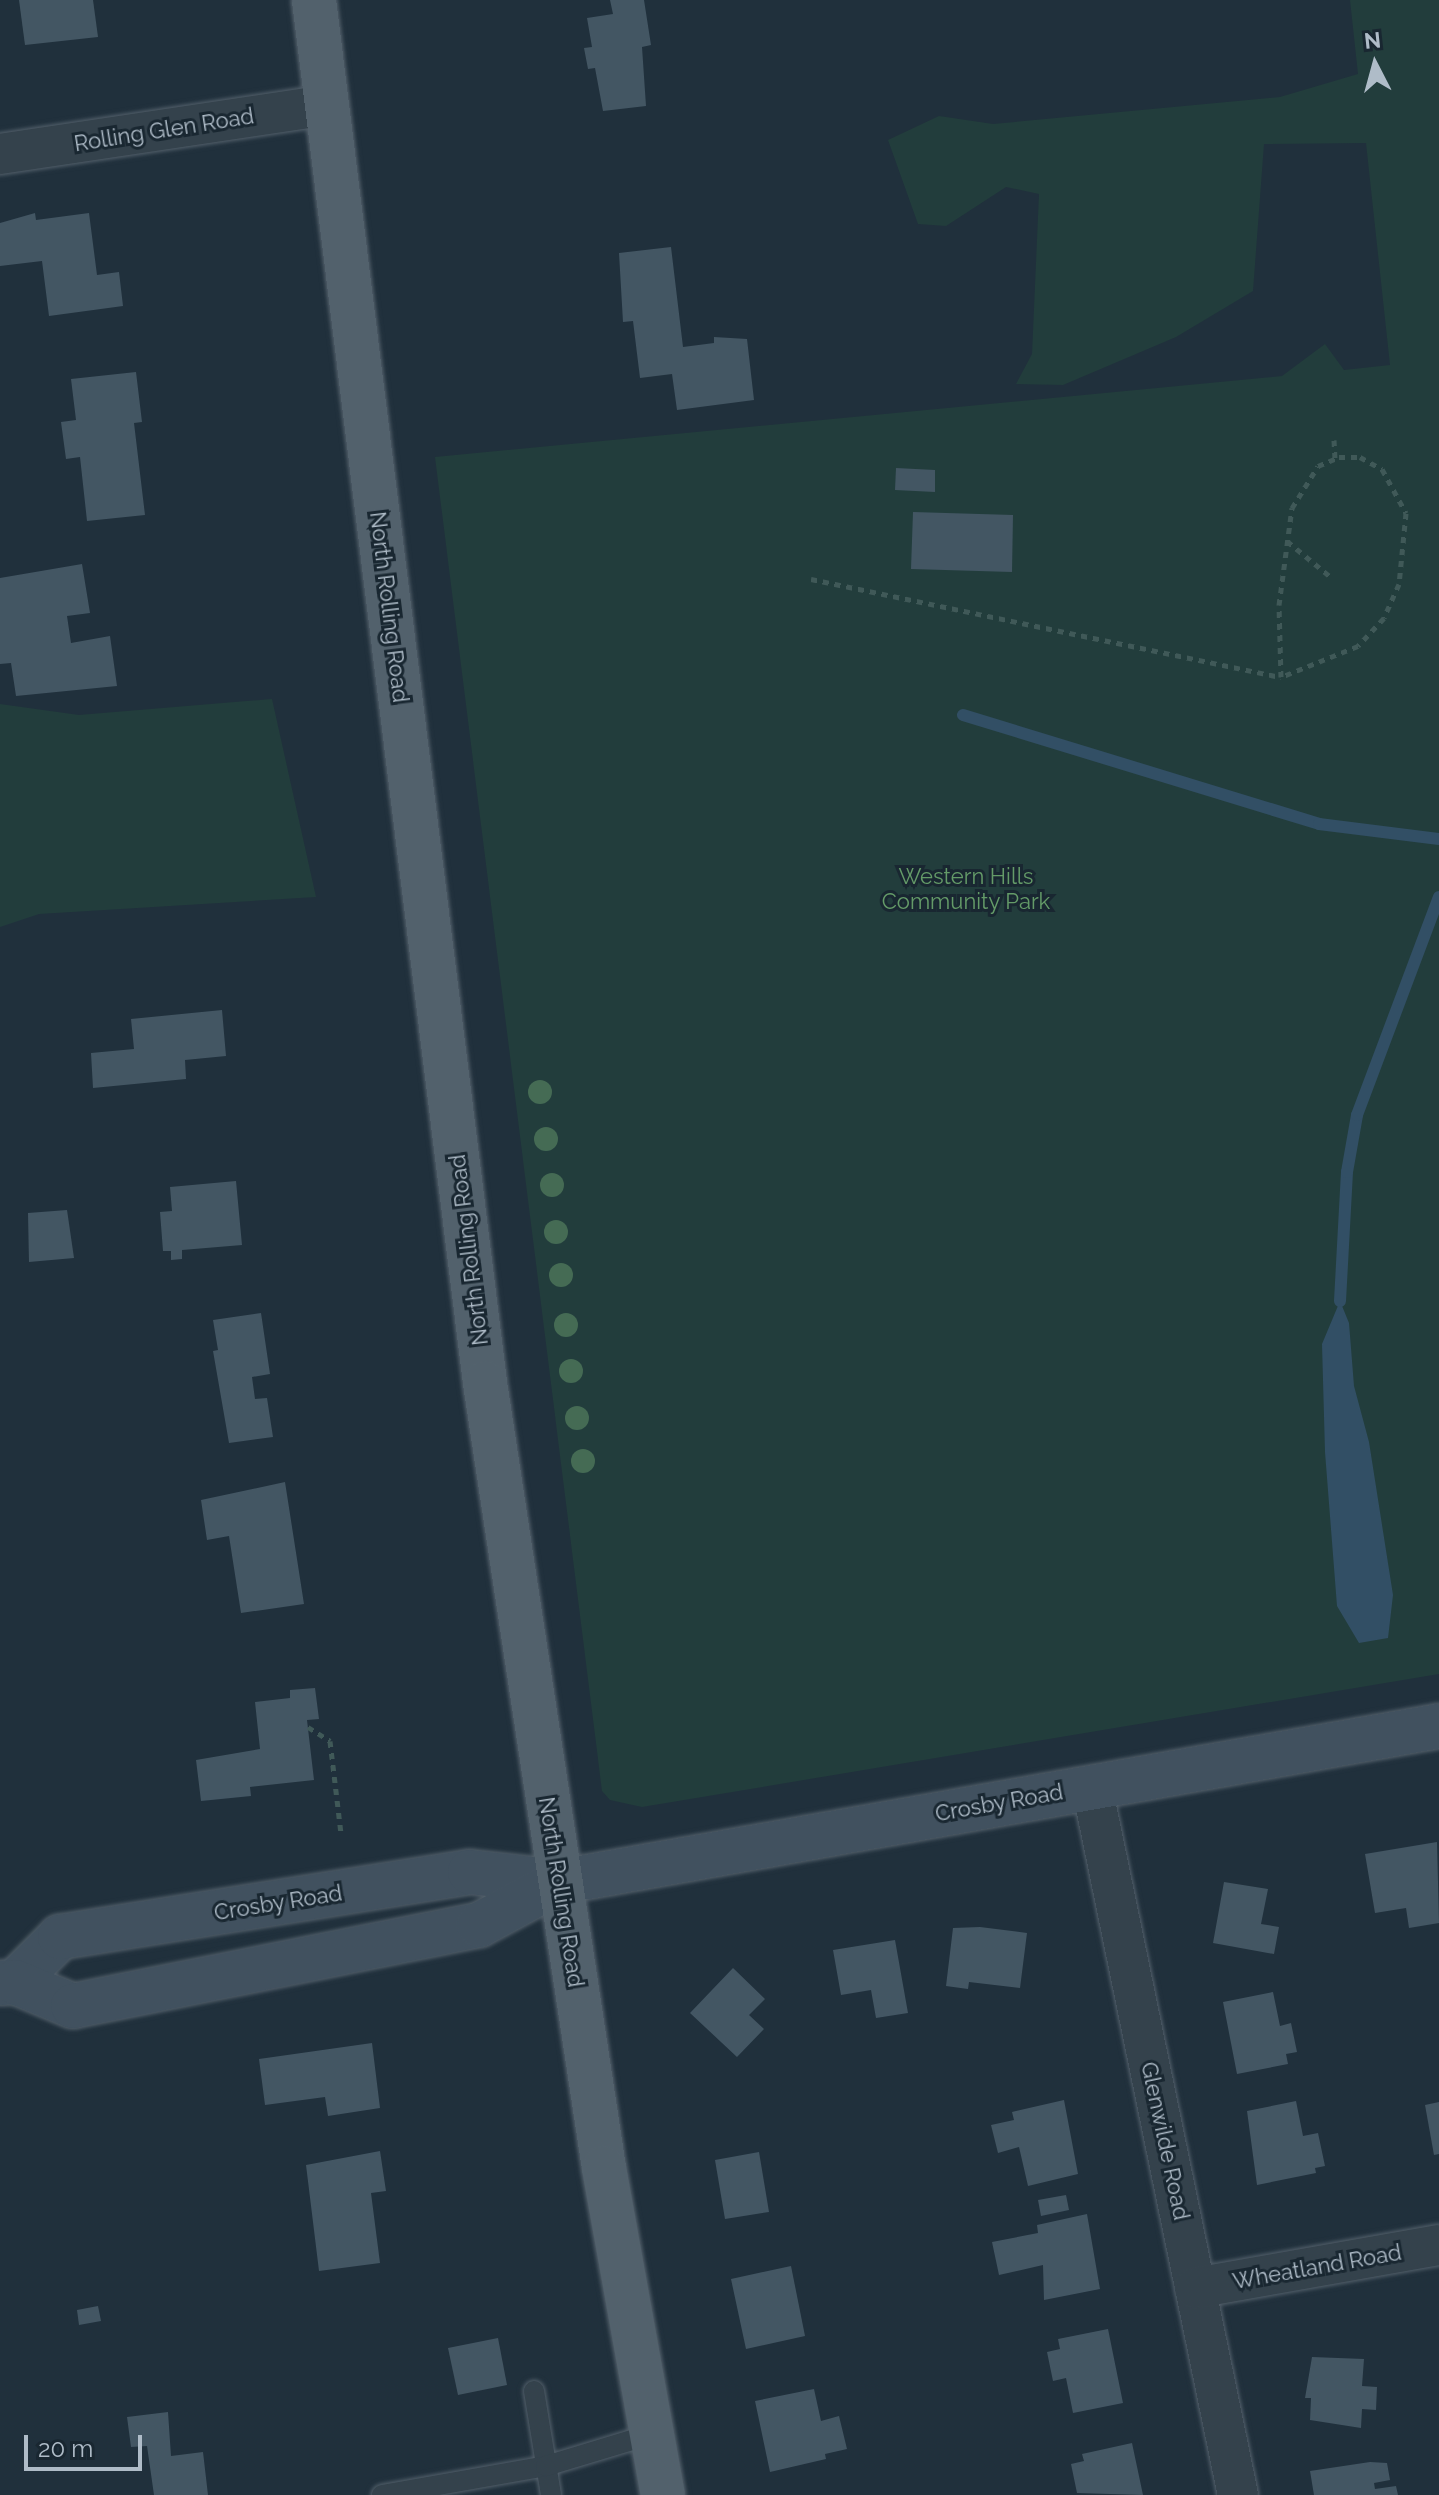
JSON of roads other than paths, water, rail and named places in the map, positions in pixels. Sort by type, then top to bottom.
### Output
[{"type":"main road","name":"North Rolling Road","points":[[314,0],[485,1383],[559,1882],[663,2495]]},
{"type":"street","name":"Rolling Glen Road","points":[[0,154],[327,105]]},
{"type":"street","name":"Crosby Road","points":[[559,1882],[479,1925],[73,2006],[7,1983],[60,1937],[470,1872],[559,1882],[1439,1726]]},
{"type":"street","name":"Glenwilde Road","points":[[1092,1787],[1238,2495]]},
{"type":"street","name":"Wheatland Road","points":[[1195,2288],[1439,2245]]},
{"type":"lane","points":[[534,2391],[551,2495]]},
{"type":"lane","points":[[382,2495],[546,2466],[652,2434]]},
{"type":"water","points":[[1340,1301],[1349,1323],[1354,1386],[1369,1442],[1393,1595],[1388,1638],[1359,1643],[1337,1606],[1325,1452],[1322,1344]]},
{"type":"waterway","points":[[963,715],[1319,824],[1439,839]]},
{"type":"waterway","points":[[1340,1301],[1347,1172],[1357,1115],[1439,897]]},
{"type":"park label","name":"Western Hills Community Park","points":[[966,888]]}]
